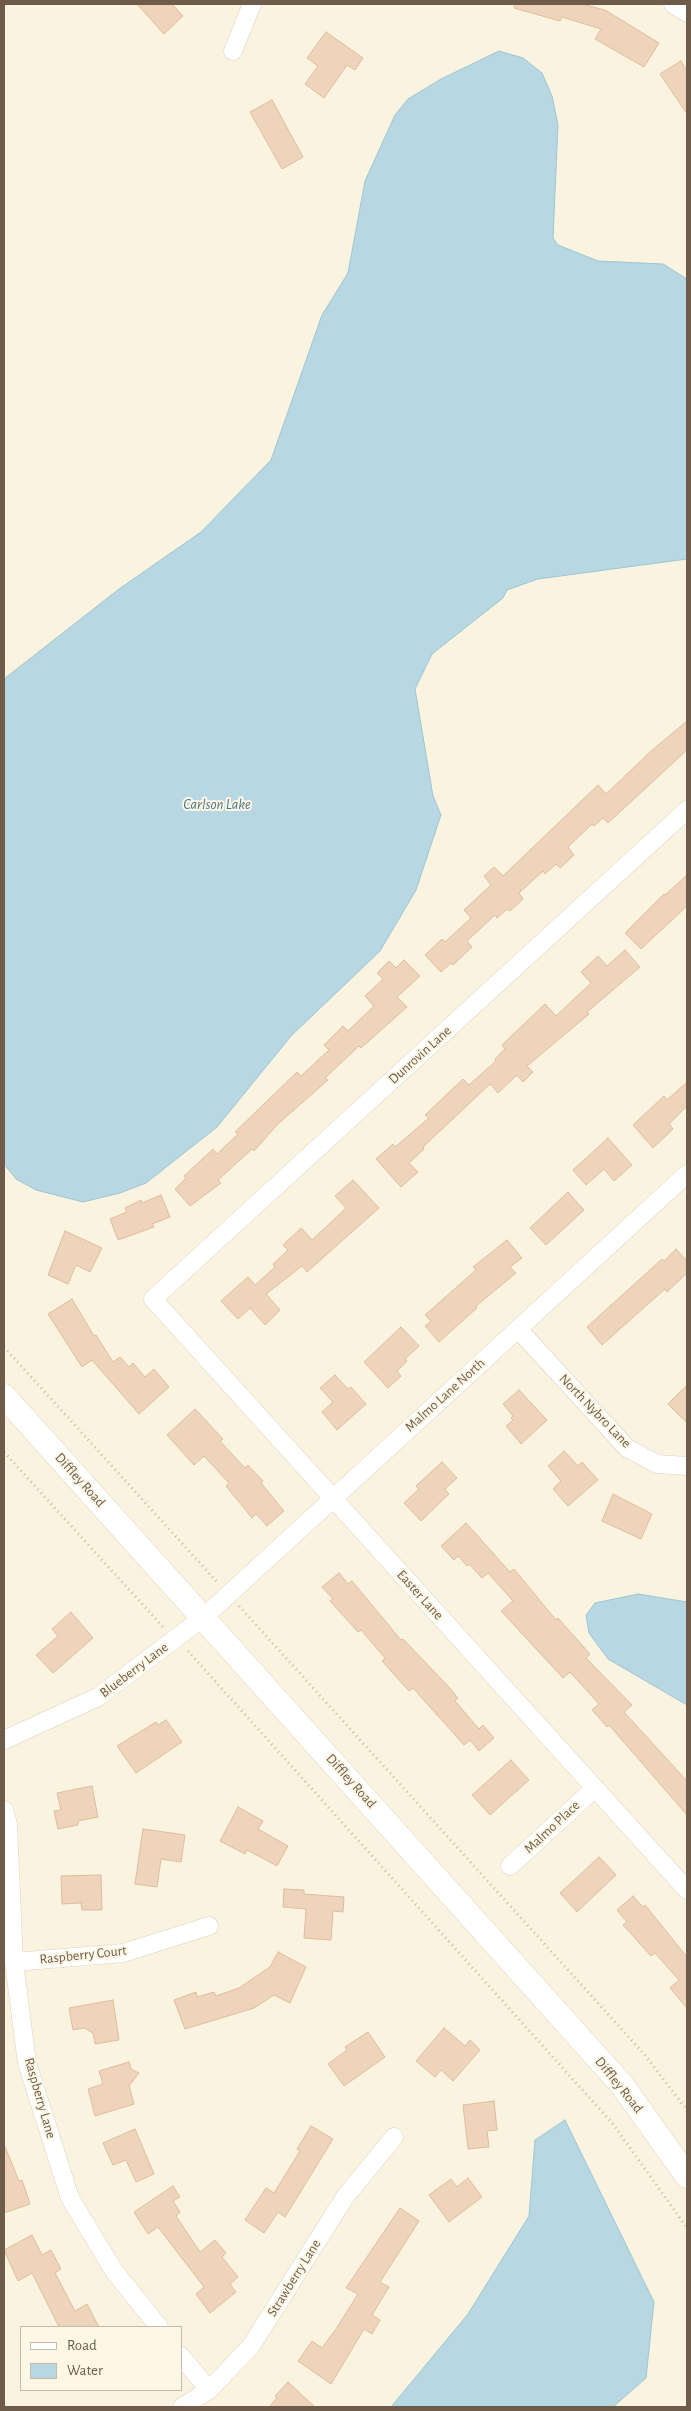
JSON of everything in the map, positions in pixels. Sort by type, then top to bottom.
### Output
[{"type":"main road","name":"Diffley Road","points":[[4,1396],[622,2085],[687,2176]]},
{"type":"street","points":[[233,51],[252,4]]},
{"type":"street","points":[[673,4],[687,13]]},
{"type":"street","name":"Dunrovin Lane","points":[[153,1299],[687,810]]},
{"type":"street","name":"Malmo Lane North","points":[[204,1617],[687,1174]]},
{"type":"street","name":"Easter Lane","points":[[153,1299],[687,1890]]},
{"type":"street","name":"North Nybro Lane","points":[[518,1329],[627,1448],[657,1464],[687,1466]]},
{"type":"street","name":"Blueberry Lane","points":[[4,1740],[98,1697],[204,1617]]},
{"type":"street","name":"Malmo Place","points":[[510,1866],[595,1788]]},
{"type":"street","name":"Raspberry Lane","points":[[4,1810],[8,1824],[14,1962],[28,2063],[70,2198],[114,2271],[157,2326]]},
{"type":"street","name":"Raspberry Court","points":[[14,1962],[123,1953],[209,1926]]},
{"type":"street","name":"Strawberry Lane","points":[[182,2407],[209,2390],[251,2346],[345,2197],[394,2137]]},
{"type":"street","points":[[182,2357],[209,2390]]},
{"type":"path","points":[[4,1348],[644,2054],[687,2110]]},
{"type":"path","points":[[4,1452],[161,1625],[176,1638],[613,2124],[687,2228]]},
{"type":"water","name":"Carlson Lake","points":[[499,51],[523,58],[542,73],[552,96],[558,125],[553,238],[558,245],[598,261],[663,264],[687,279],[687,559],[538,579],[507,590],[503,598],[432,654],[415,689],[433,796],[441,815],[416,890],[380,951],[291,1036],[217,1127],[146,1183],[120,1193],[83,1202],[36,1190],[16,1179],[4,1164],[4,679],[119,589],[201,532],[271,460],[322,315],[348,273],[365,181],[395,115],[408,99],[441,79]]},
{"type":"water","points":[[638,1594],[687,1602],[687,1705],[608,1659],[589,1633],[586,1615],[595,1603]]},
{"type":"water","points":[[565,2120],[654,2302],[646,2378],[613,2407],[391,2407],[468,2314],[529,2216],[535,2140]]},
{"type":"building","points":[[137,4],[172,4],[183,16],[164,34]]},
{"type":"building","points":[[515,4],[582,4],[605,10],[659,43],[644,67],[595,39],[601,29],[562,17],[560,21],[514,8]]},
{"type":"building","points":[[326,32],[363,58],[355,70],[347,65],[324,98],[305,84],[318,66],[307,58]]},
{"type":"building","points":[[681,61],[687,71],[687,114],[660,74]]},
{"type":"building","points":[[272,100],[303,157],[282,169],[250,112]]},
{"type":"building","points":[[687,721],[687,750],[608,823],[603,818],[594,826],[592,824],[568,847],[574,855],[560,868],[556,864],[545,874],[543,871],[519,893],[523,899],[510,911],[507,909],[497,918],[495,915],[467,941],[472,947],[453,965],[451,963],[441,972],[425,955],[442,939],[445,942],[471,918],[464,910],[491,885],[484,876],[494,867],[503,876],[598,785],[606,794],[650,752]]},
{"type":"building","points":[[687,875],[687,906],[641,949],[625,933],[664,894]]},
{"type":"building","points":[[625,950],[640,967],[587,1012],[589,1014],[527,1066],[533,1072],[523,1082],[517,1075],[498,1093],[490,1084],[423,1147],[424,1149],[409,1163],[418,1172],[401,1187],[376,1159],[393,1144],[395,1147],[429,1118],[425,1115],[463,1079],[469,1085],[496,1061],[495,1059],[505,1049],[502,1045],[545,1004],[556,1016],[591,983],[581,972],[598,956],[607,966]]},
{"type":"building","points":[[404,960],[420,976],[397,997],[407,1007],[361,1048],[359,1046],[325,1078],[328,1080],[278,1124],[254,1151],[252,1149],[218,1180],[221,1183],[190,1206],[175,1189],[186,1178],[184,1176],[213,1149],[217,1154],[238,1134],[235,1132],[297,1072],[301,1076],[329,1050],[324,1045],[343,1026],[348,1031],[374,1006],[365,996],[383,979],[377,973],[389,961],[396,968]]},
{"type":"building","points":[[687,1082],[687,1106],[669,1124],[673,1129],[653,1148],[633,1125],[664,1096],[667,1100]]},
{"type":"building","points":[[608,1138],[632,1165],[614,1181],[604,1169],[586,1185],[573,1170]]},
{"type":"building","points":[[353,1180],[379,1208],[307,1272],[302,1266],[266,1294],[280,1310],[265,1325],[250,1308],[238,1319],[221,1301],[248,1277],[255,1285],[275,1267],[273,1264],[288,1250],[283,1245],[301,1228],[312,1240],[346,1208],[335,1196]]},
{"type":"building","points":[[568,1192],[584,1210],[546,1245],[530,1228]]},
{"type":"building","points":[[161,1195],[170,1217],[152,1224],[154,1227],[118,1240],[110,1219],[127,1212],[125,1208],[141,1200],[142,1203]]},
{"type":"building","points":[[65,1231],[102,1248],[90,1272],[76,1265],[68,1284],[48,1275]]},
{"type":"building","points":[[507,1240],[522,1258],[510,1267],[516,1273],[476,1306],[477,1308],[439,1342],[425,1326],[431,1321],[425,1315],[476,1270],[473,1267]]},
{"type":"building","points":[[676,1249],[687,1261],[687,1273],[667,1292],[665,1289],[602,1345],[587,1327],[662,1259],[664,1261]]},
{"type":"building","points":[[72,1299],[94,1336],[96,1335],[113,1362],[120,1357],[129,1367],[133,1363],[145,1377],[154,1369],[169,1387],[139,1414],[92,1360],[82,1367],[48,1314]]},
{"type":"building","points":[[401,1327],[419,1346],[405,1359],[407,1361],[397,1371],[401,1376],[388,1388],[364,1362]]},
{"type":"building","points":[[335,1375],[348,1389],[351,1387],[366,1404],[337,1430],[322,1412],[333,1402],[320,1388]]},
{"type":"building","points":[[687,1385],[687,1423],[668,1404]]},
{"type":"building","points":[[519,1390],[547,1420],[521,1444],[506,1426],[513,1420],[511,1418],[513,1416],[503,1404]]},
{"type":"building","points":[[195,1409],[223,1439],[220,1441],[245,1468],[248,1465],[263,1481],[261,1483],[284,1511],[267,1526],[256,1514],[252,1518],[226,1486],[229,1483],[204,1456],[194,1465],[167,1435]]},
{"type":"building","points":[[564,1451],[578,1466],[582,1462],[598,1480],[568,1506],[553,1489],[561,1481],[548,1466]]},
{"type":"building","points":[[442,1462],[457,1478],[445,1489],[449,1494],[421,1521],[404,1503],[419,1489],[416,1486]]},
{"type":"building","points":[[613,1494],[652,1514],[641,1539],[602,1521]]},
{"type":"building","points":[[466,1523],[510,1572],[514,1569],[556,1620],[558,1618],[590,1654],[586,1658],[632,1705],[624,1712],[687,1781],[687,1815],[609,1725],[607,1727],[592,1710],[599,1704],[570,1672],[563,1678],[501,1611],[513,1601],[488,1573],[482,1578],[469,1564],[467,1566],[458,1556],[454,1560],[441,1546]]},
{"type":"building","points":[[339,1573],[348,1584],[352,1581],[401,1640],[403,1639],[447,1685],[458,1698],[455,1701],[479,1729],[483,1725],[494,1738],[479,1751],[470,1740],[464,1745],[413,1688],[409,1691],[382,1661],[385,1658],[361,1630],[358,1632],[330,1601],[333,1599],[322,1587]]},
{"type":"building","points":[[71,1612],[93,1638],[53,1673],[36,1655],[58,1636],[52,1629]]},
{"type":"building","points":[[166,1720],[182,1742],[136,1773],[117,1746],[156,1722],[158,1725]]},
{"type":"building","points":[[511,1760],[529,1780],[490,1815],[472,1795]]},
{"type":"building","points":[[92,1786],[98,1817],[78,1821],[78,1825],[58,1829],[54,1811],[61,1810],[57,1793]]},
{"type":"building","points":[[238,1807],[263,1821],[258,1829],[288,1846],[277,1866],[247,1850],[245,1854],[220,1841]]},
{"type":"building","points":[[143,1829],[185,1835],[181,1862],[161,1859],[157,1887],[135,1884]]},
{"type":"building","points":[[599,1857],[616,1875],[577,1912],[560,1893]]},
{"type":"building","points":[[101,1875],[102,1910],[82,1910],[81,1903],[62,1904],[61,1876]]},
{"type":"building","points":[[284,1889],[304,1890],[304,1894],[344,1897],[343,1912],[333,1911],[331,1940],[304,1938],[306,1909],[283,1907]]},
{"type":"building","points":[[633,1896],[643,1907],[645,1905],[687,1957],[687,2008],[670,1988],[679,1980],[655,1953],[651,1956],[623,1925],[627,1922],[617,1910]]},
{"type":"building","points":[[278,1952],[306,1967],[290,2003],[274,1995],[254,2008],[185,2029],[174,2000],[196,1992],[197,1997],[214,1992],[216,1996],[239,1988],[270,1967]]},
{"type":"building","points":[[113,2000],[119,2040],[95,2044],[93,2033],[84,2028],[73,2030],[69,2008]]},
{"type":"building","points":[[444,2028],[465,2046],[470,2040],[480,2050],[453,2081],[441,2070],[435,2077],[416,2061]]},
{"type":"building","points":[[368,2032],[385,2057],[344,2086],[328,2064],[347,2050],[345,2047]]},
{"type":"building","points":[[129,2062],[131,2069],[139,2073],[129,2086],[134,2104],[95,2116],[88,2089],[103,2084],[99,2071]]},
{"type":"building","points":[[494,2101],[497,2130],[487,2131],[489,2147],[468,2149],[463,2105]]},
{"type":"building","points":[[311,2126],[333,2139],[285,2217],[278,2212],[264,2233],[245,2220],[266,2188],[274,2193],[300,2151],[297,2149]]},
{"type":"building","points":[[135,2129],[154,2174],[136,2182],[126,2160],[113,2165],[103,2143]]},
{"type":"building","points":[[4,2144],[19,2181],[22,2180],[30,2204],[4,2213]]},
{"type":"building","points":[[468,2178],[482,2197],[449,2222],[429,2195],[451,2179],[457,2187]]},
{"type":"building","points":[[173,2186],[180,2197],[173,2201],[180,2212],[176,2216],[200,2252],[215,2240],[226,2253],[222,2257],[238,2277],[230,2284],[236,2292],[210,2313],[196,2294],[204,2287],[158,2227],[148,2234],[134,2212]]},
{"type":"building","points":[[400,2208],[419,2221],[380,2282],[389,2287],[372,2315],[380,2320],[372,2334],[364,2329],[331,2384],[298,2361],[312,2341],[322,2348],[336,2329],[358,2294],[346,2288]]},
{"type":"building","points":[[32,2235],[42,2255],[51,2250],[61,2269],[55,2273],[75,2311],[87,2304],[98,2326],[58,2326],[32,2273],[18,2281],[4,2250]]},
{"type":"building","points":[[288,2382],[315,2407],[269,2407],[277,2398],[275,2396]]}]
